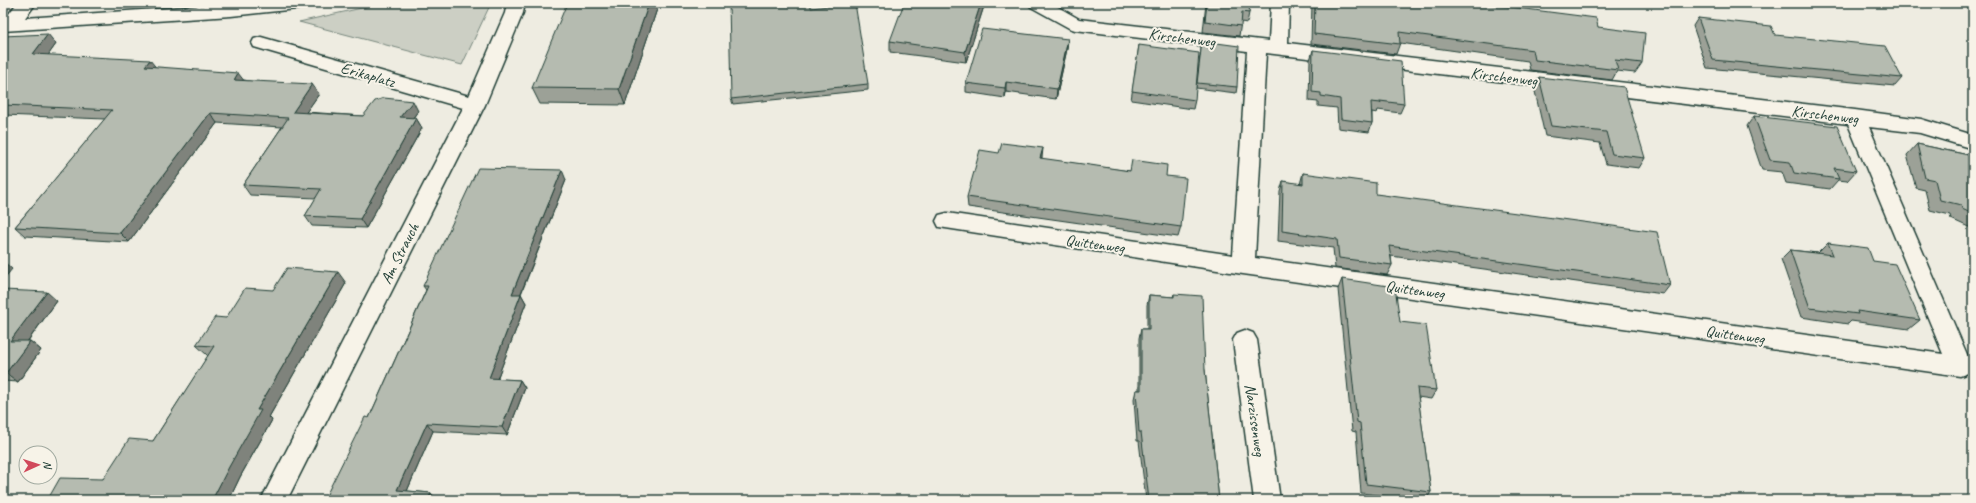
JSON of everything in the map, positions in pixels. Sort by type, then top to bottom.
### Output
[{"type":"street","points":[[7,25],[27,3]]},
{"type":"street","points":[[7,25],[231,10],[297,3]]},
{"type":"street","name":"Am Strauch","points":[[274,500],[475,105],[514,13],[516,3]]},
{"type":"street","name":"Kirschenweg","points":[[1037,3],[1075,24],[1921,126],[1973,142]]},
{"type":"street","points":[[1243,265],[1268,48],[1280,3]]},
{"type":"street","name":"Erikaplatz","points":[[261,43],[475,105]]},
{"type":"street","name":"Quittenweg","points":[[947,221],[1243,265],[1960,366],[1855,118]]},
{"type":"street","name":"Narzissenweg","points":[[1245,340],[1267,500]]},
{"type":"shaded area","points":[[384,3],[491,3],[462,65],[299,22]]},
{"type":"building","points":[[567,3],[649,3],[619,89],[532,88]]},
{"type":"building","points":[[729,3],[811,3],[811,8],[855,3],[868,84],[731,99]]},
{"type":"building","points":[[904,3],[981,3],[965,52],[890,41]]},
{"type":"building","points":[[1207,3],[1250,3],[1249,13],[1242,12],[1241,26],[1205,21]]},
{"type":"building","points":[[1315,3],[1479,3],[1596,18],[1598,27],[1645,33],[1642,63],[1615,60],[1618,70],[1535,60],[1533,50],[1399,32],[1400,44],[1314,34]]},
{"type":"building","points":[[1698,18],[1771,26],[1775,35],[1885,46],[1902,78],[1713,60]]},
{"type":"building","points":[[982,29],[1068,39],[1057,89],[1006,82],[1005,88],[966,83]]},
{"type":"building","points":[[48,34],[33,54],[150,60],[145,66],[238,73],[234,80],[312,84],[293,112],[363,116],[375,101],[384,98],[413,101],[400,117],[416,118],[360,219],[305,216],[321,189],[243,185],[288,118],[210,113],[120,233],[15,227],[112,110],[3,105],[3,36]]},
{"type":"building","points":[[1202,41],[1239,46],[1237,87],[1197,83]]},
{"type":"building","points":[[1139,45],[1199,53],[1195,100],[1132,91]]},
{"type":"building","points":[[1313,50],[1401,61],[1404,104],[1380,101],[1381,103],[1371,102],[1372,123],[1341,119],[1340,99],[1321,96],[1321,93],[1312,92]]},
{"type":"building","points":[[1539,77],[1624,87],[1645,158],[1612,154],[1606,132],[1551,126]]},
{"type":"building","points":[[1754,116],[1837,126],[1856,171],[1834,168],[1839,179],[1794,173],[1790,162],[1770,160]]},
{"type":"building","points":[[1002,143],[1043,148],[1040,158],[1130,171],[1132,160],[1167,165],[1166,176],[1186,178],[1181,227],[967,197],[980,150],[999,153]]},
{"type":"building","points":[[1917,144],[1973,156],[1973,214],[1962,209],[1961,205],[1940,200],[1935,180],[1925,178]]},
{"type":"building","points":[[478,168],[562,170],[512,294],[521,294],[489,378],[520,380],[502,427],[427,423],[397,490],[431,493],[428,500],[324,500],[365,417],[369,418],[428,286],[423,286]]},
{"type":"building","points":[[1303,173],[1376,183],[1376,194],[1657,232],[1670,285],[1389,246],[1392,265],[1339,258],[1337,239],[1282,231],[1283,181],[1303,184]]},
{"type":"building","points":[[1828,243],[1868,248],[1873,261],[1895,264],[1920,320],[1857,311],[1858,314],[1810,308],[1790,250],[1833,255]]},
{"type":"building","points":[[287,268],[338,272],[257,410],[261,410],[212,500],[8,500],[9,498],[48,499],[56,485],[58,485],[60,478],[103,479],[129,439],[153,441],[214,346],[196,345],[215,317],[226,318],[245,288],[273,290]]},
{"type":"building","points":[[1342,279],[1395,287],[1400,322],[1426,325],[1436,390],[1417,388],[1431,492],[1366,484],[1360,423],[1357,422]]},
{"type":"building","points":[[3,290],[47,292],[10,341],[30,341],[6,373],[3,373]]},
{"type":"building","points":[[1174,294],[1202,296],[1205,370],[1219,500],[1149,500],[1141,432],[1139,432],[1136,390],[1141,390],[1141,329],[1149,329],[1149,295],[1174,297]]}]
